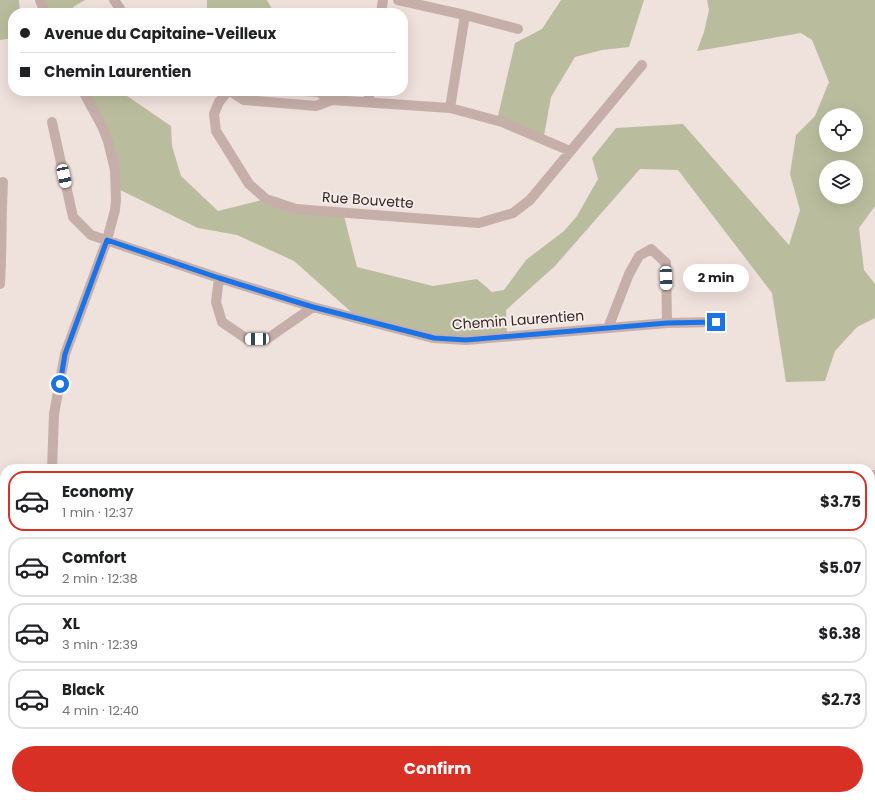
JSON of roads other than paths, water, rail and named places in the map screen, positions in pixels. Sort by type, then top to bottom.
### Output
[{"type":"street","points":[[398,0],[518,29]]},
{"type":"street","points":[[450,108],[464,15]]},
{"type":"street","name":"Rue Bouvette","points":[[224,96],[219,102],[214,114],[216,131],[249,184],[266,199],[296,209],[479,223],[513,213],[530,200],[642,65]]},
{"type":"street","points":[[52,464],[54,414],[65,354],[107,240],[115,210],[116,200],[115,170],[106,136],[86,96]]},
{"type":"street","points":[[237,96],[244,100],[316,106],[332,100],[369,96],[450,108],[502,122],[570,151]]},
{"type":"street","points":[[325,96],[332,100]]},
{"type":"street","name":"Chemin Laurentien","points":[[52,122],[73,217],[91,235],[219,278],[313,307],[434,338],[466,340],[667,323],[716,322]]},
{"type":"street","points":[[0,284],[2,243],[1,206],[3,182]]},
{"type":"street","points":[[608,328],[629,274],[639,256],[651,249],[666,263],[667,323]]},
{"type":"street","points":[[219,278],[216,302],[222,322],[247,339],[267,339],[313,307]]}]
